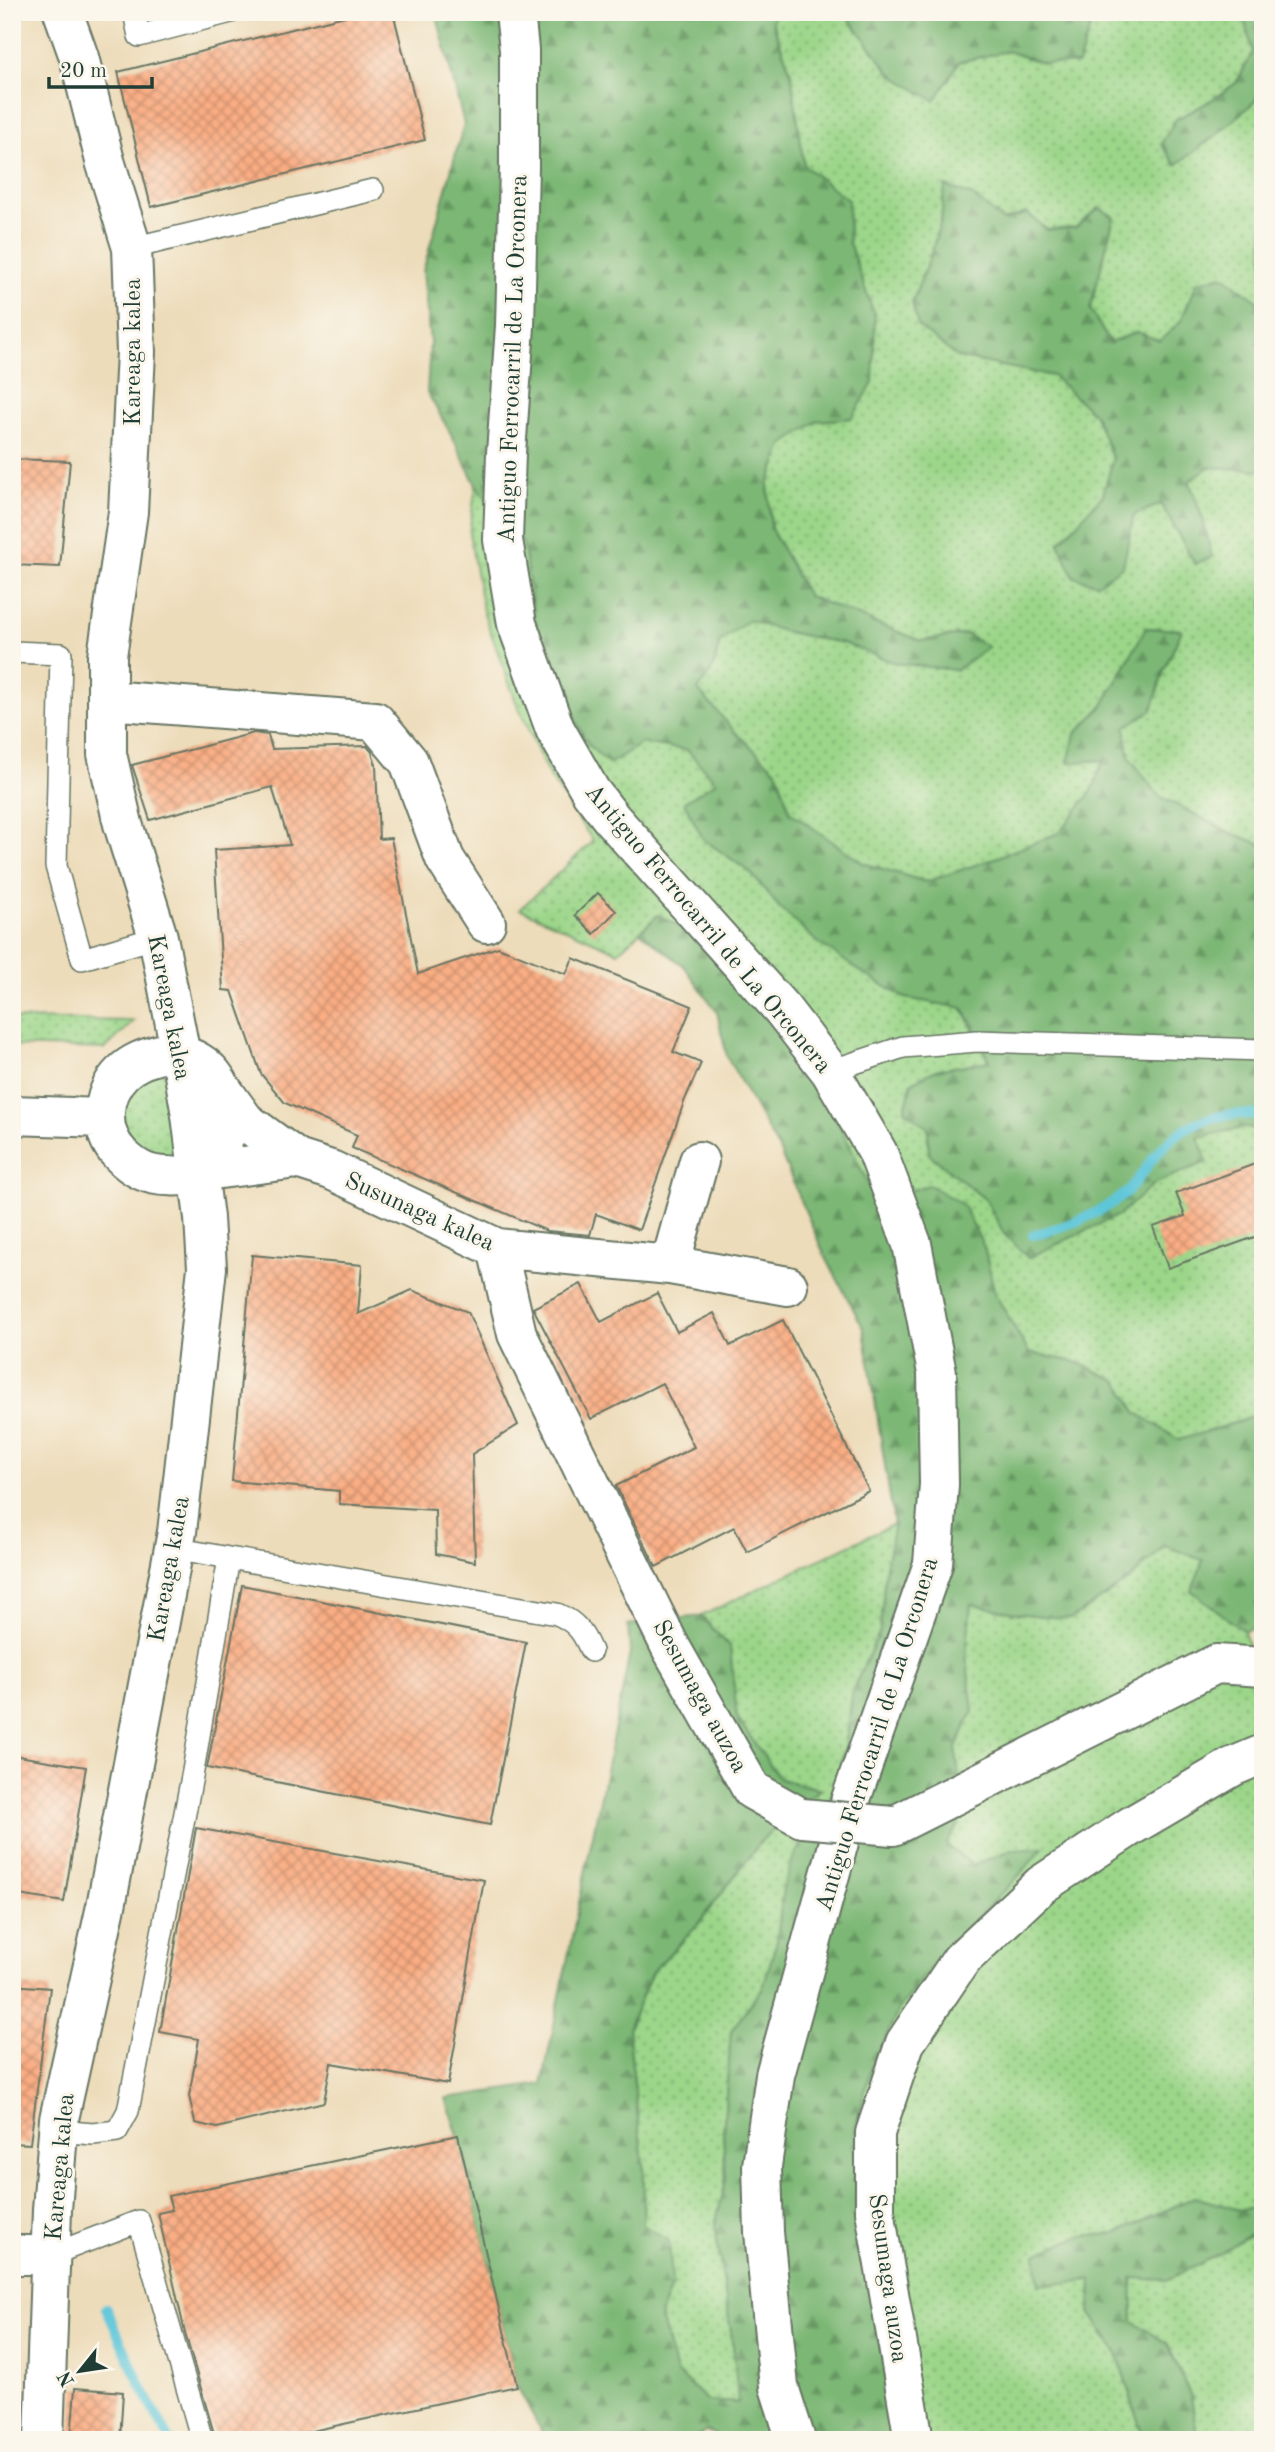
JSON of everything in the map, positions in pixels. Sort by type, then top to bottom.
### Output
[{"type":"street","name":"Kareaga kalea","points":[[44,2440],[52,2210],[58,2131],[106,1906],[174,1548],[207,1268],[204,1218],[181,1055],[158,937],[123,824],[107,754],[107,656],[128,512],[136,352],[132,247],[105,161],[79,57],[62,12]]},
{"type":"street","name":"Antiguo Ferrocarril de La Orconera","points":[[515,12],[519,50],[519,167],[515,326],[503,540],[517,624],[555,729],[591,792],[782,1009],[831,1072],[878,1153],[912,1244],[937,1373],[939,1484],[933,1564],[850,1802],[775,2075],[762,2166],[764,2232],[779,2387],[796,2440]]},
{"type":"street","points":[[107,700],[375,721],[409,762],[444,859],[486,923]]},
{"type":"street","points":[[160,1054],[181,1055],[208,1069],[245,1121],[297,1159],[176,1177],[154,1176],[133,1167],[108,1137],[104,1118],[110,1091],[121,1073],[139,1060],[160,1054]]},
{"type":"street","points":[[197,1172],[214,1156],[225,1138],[229,1113],[225,1092]]},
{"type":"street","points":[[12,1115],[104,1118]]},
{"type":"street","name":"Susunaga kalea","points":[[297,1159],[331,1170],[496,1248],[670,1265],[788,1286]]},
{"type":"street","points":[[670,1265],[699,1161]]},
{"type":"street","name":"Sesumaga auzoa","points":[[496,1248],[517,1334],[670,1646],[752,1790],[802,1818],[894,1826],[1216,1664],[1263,1667]]},
{"type":"street","name":"Sesumaga auzoa","points":[[914,2440],[875,2211],[875,2133],[905,2043],[961,1960],[1041,1885],[1131,1826],[1232,1767],[1263,1754]]},
{"type":"street","points":[[12,2255],[51,2255]]},
{"type":"lane","points":[[134,12],[139,36],[231,12]]},
{"type":"lane","points":[[132,247],[373,190]]},
{"type":"lane","points":[[12,652],[61,653],[56,866],[82,959],[158,937]]},
{"type":"lane","points":[[831,1072],[903,1047],[977,1041],[1263,1050]]},
{"type":"lane","points":[[174,1548],[557,1614],[570,1619],[582,1630],[592,1651]]},
{"type":"lane","points":[[58,2131],[93,2134],[117,2131],[128,2111],[193,1771],[229,1558]]},
{"type":"lane","points":[[51,2255],[139,2221],[202,2440]]},
{"type":"green space","points":[[436,12],[776,12],[772,21],[791,73],[804,166],[848,200],[849,243],[875,317],[873,383],[852,418],[817,421],[783,445],[768,485],[771,529],[808,596],[921,641],[966,634],[988,647],[956,670],[895,663],[843,643],[786,632],[749,620],[720,641],[713,668],[698,690],[736,733],[777,771],[790,812],[863,863],[926,882],[1059,833],[1092,791],[1103,760],[1068,763],[1075,734],[1102,707],[1146,628],[1182,630],[1164,670],[1152,710],[1125,727],[1129,757],[1159,796],[1229,832],[1263,845],[1263,1130],[1247,1127],[1198,1137],[1207,1162],[1155,1183],[1119,1215],[1028,1258],[1004,1234],[986,1200],[929,1154],[928,1128],[905,1110],[912,1082],[936,1070],[990,1061],[963,1008],[905,998],[858,970],[815,940],[780,908],[750,872],[703,839],[684,802],[716,782],[687,750],[642,743],[609,764],[588,745],[559,687],[534,617],[523,543],[476,485],[427,392],[430,343],[423,271],[464,124]]},
{"type":"green space","points":[[776,12],[844,12],[892,75],[935,100],[958,62],[1007,51],[1043,63],[1089,31],[1093,12],[1236,12],[1244,18],[1254,51],[1236,83],[1207,103],[1176,119],[1177,164],[1216,135],[1263,92],[1263,314],[1256,300],[1197,283],[1181,321],[1160,342],[1137,332],[1110,343],[1090,309],[1114,217],[1099,208],[1075,228],[1047,230],[1027,213],[1003,221],[973,196],[946,186],[941,219],[931,254],[912,303],[957,357],[1053,376],[1095,415],[1113,460],[1103,495],[1083,519],[1123,566],[1134,515],[1161,504],[1195,564],[1211,557],[1203,519],[1189,481],[1209,467],[1263,470],[1263,845],[1229,832],[1159,796],[1129,757],[1124,727],[1164,670],[1182,630],[1146,628],[1102,707],[1075,734],[1104,760],[1092,791],[1059,833],[926,882],[863,863],[790,812],[777,771],[736,733],[698,690],[713,668],[720,641],[749,620],[787,632],[843,643],[895,663],[956,670],[966,634],[921,641],[807,596],[771,529],[768,485],[783,445],[817,421],[852,418],[875,317],[849,243],[848,200],[804,166],[791,73],[772,20]]},
{"type":"green space","points":[[844,12],[1093,12],[1078,64],[1043,63],[1007,51],[959,62],[935,101],[892,75]]},
{"type":"green space","points":[[1236,12],[1263,12],[1263,92],[1216,135],[1176,165],[1161,144],[1176,119],[1207,103],[1236,83],[1253,52],[1244,18]]},
{"type":"green space","points":[[945,186],[973,196],[1003,221],[1027,213],[1047,230],[1075,228],[1099,208],[1114,217],[1090,309],[1110,343],[1137,332],[1160,341],[1181,321],[1197,283],[1222,275],[1256,300],[1263,314],[1263,470],[1209,467],[1189,481],[1203,519],[1212,557],[1195,564],[1161,504],[1134,515],[1123,566],[1097,584],[1074,577],[1059,543],[1103,495],[1113,459],[1095,415],[1053,376],[957,357],[918,326],[912,303],[941,220]]},
{"type":"green space","points":[[476,485],[523,543],[610,763],[642,743],[687,750],[716,782],[703,839],[750,872],[780,908],[815,939],[858,970],[905,998],[962,1007],[990,1061],[936,1070],[912,1082],[906,1110],[928,1128],[929,1154],[986,1200],[1004,1234],[1119,1215],[1155,1183],[1207,1162],[1198,1137],[1247,1127],[1263,1130],[1263,1412],[1179,1441],[1136,1412],[1118,1381],[1076,1362],[1029,1353],[995,1294],[984,1247],[876,1200],[832,1110],[658,915],[618,952],[520,909],[593,841],[548,774],[516,702],[483,611],[469,533]]},
{"type":"green space","points":[[658,915],[689,931],[795,1052],[832,1110],[876,1200],[929,1185],[963,1205],[984,1247],[995,1294],[1029,1353],[1076,1362],[1118,1381],[1136,1412],[1179,1440],[1263,1412],[1263,1626],[1244,1631],[1192,1591],[1203,1560],[1165,1546],[1129,1580],[1071,1619],[1015,1613],[971,1604],[966,1656],[973,1711],[956,1747],[962,1818],[946,1845],[973,1865],[1011,1850],[1043,1848],[1014,1881],[944,1950],[899,2009],[871,2067],[855,2130],[857,2219],[897,2440],[727,2440],[706,2431],[693,2440],[546,2440],[517,2386],[458,2136],[446,2098],[542,2084],[630,1653],[628,1625],[701,1616],[730,1647],[737,1718],[780,1779],[820,1789],[763,1839],[696,1926],[652,1972],[628,2029],[644,2173],[643,2225],[669,2241],[672,2284],[660,2314],[676,2372],[708,2401],[738,2403],[734,2352],[715,2226],[726,2180],[723,2134],[731,2031],[763,1987],[777,1941],[783,1889],[794,1856],[832,1798],[846,1743],[853,1689],[880,1631],[885,1573],[894,1524],[864,1329],[824,1254],[780,1152],[727,1057],[717,1012],[684,966],[640,932]]},
{"type":"green space","points":[[12,1019],[134,1021],[105,1049],[12,1046]]},
{"type":"green space","points":[[152,1071],[172,1075],[187,1159],[154,1161],[136,1148],[129,1138],[123,1103],[133,1082]]},
{"type":"green space","points":[[894,1524],[885,1573],[880,1631],[853,1689],[846,1743],[832,1798],[783,1889],[777,1941],[763,1987],[731,2031],[723,2134],[726,2180],[715,2226],[739,2403],[708,2401],[676,2372],[660,2314],[672,2284],[643,2226],[644,2173],[628,2029],[652,1972],[697,1926],[763,1839],[820,1789],[780,1779],[737,1718],[730,1647],[701,1616]]},
{"type":"green space","points":[[1165,1546],[1204,1560],[1192,1591],[1244,1631],[1263,1697],[1263,1854],[1257,1876],[1263,1918],[1263,2205],[1239,2210],[1194,2197],[1116,2234],[1080,2236],[1093,2280],[1090,2312],[1117,2353],[1144,2440],[897,2440],[857,2219],[855,2130],[871,2067],[899,2009],[944,1950],[1014,1881],[1042,1849],[1011,1850],[973,1866],[945,1845],[962,1818],[956,1746],[973,1711],[966,1656],[971,1603],[1015,1613],[1071,1619],[1129,1580]]},
{"type":"green space","points":[[1194,2197],[1239,2210],[1263,2205],[1263,2234],[1252,2233],[1221,2253],[1167,2280],[1132,2278],[1133,2321],[1167,2344],[1191,2397],[1198,2440],[1144,2440],[1117,2353],[1090,2312],[1092,2280],[1039,2285],[1036,2254],[1080,2236],[1116,2234]]},
{"type":"green space","points":[[1253,2233],[1263,2234],[1263,2440],[1198,2440],[1191,2397],[1168,2344],[1133,2321],[1132,2277],[1167,2279]]},
{"type":"building","points":[[361,12],[393,12],[425,140],[151,207],[118,72]]},
{"type":"building","points":[[12,459],[70,461],[60,567],[12,565]]},
{"type":"building","points":[[254,733],[268,735],[272,749],[367,746],[372,752],[376,765],[379,839],[391,838],[418,974],[498,947],[566,974],[573,958],[692,1006],[673,1052],[701,1063],[684,1102],[639,1230],[596,1214],[590,1235],[547,1231],[352,1148],[357,1135],[285,1103],[261,1074],[232,991],[223,990],[214,850],[290,845],[272,787],[150,820],[132,765]]},
{"type":"building","points":[[598,893],[616,911],[594,934],[575,915]]},
{"type":"building","points":[[1263,1161],[1263,1234],[1168,1268],[1153,1227],[1185,1216],[1176,1193]]},
{"type":"building","points":[[252,1255],[362,1265],[358,1314],[412,1290],[468,1312],[518,1425],[472,1454],[475,1562],[436,1554],[435,1510],[339,1504],[339,1491],[232,1481]]},
{"type":"building","points":[[581,1284],[601,1322],[657,1293],[677,1332],[714,1313],[730,1346],[783,1320],[869,1491],[747,1552],[734,1527],[656,1567],[616,1486],[694,1447],[662,1383],[591,1419],[533,1308]]},
{"type":"building","points":[[242,1585],[526,1642],[490,1825],[207,1768]]},
{"type":"building","points":[[12,1755],[86,1767],[64,1902],[12,1894]]},
{"type":"building","points":[[196,1828],[484,1880],[448,2084],[331,2063],[324,2102],[217,2128],[195,2123],[189,2096],[199,2039],[160,2032]]},
{"type":"building","points":[[12,1985],[50,1988],[30,2144],[12,2143]]},
{"type":"building","points":[[458,2135],[517,2386],[271,2440],[220,2440],[219,2436],[215,2437],[185,2333],[158,2213],[172,2210],[168,2196]]},
{"type":"building","points":[[75,2388],[123,2392],[120,2440],[71,2440]]},
{"type":"waterway","points":[[1033,1235],[1082,1219],[1115,1201],[1131,1188],[1171,1139],[1194,1124],[1234,1114],[1263,1116]]},
{"type":"waterway","points":[[106,2308],[141,2386],[170,2440]]}]
